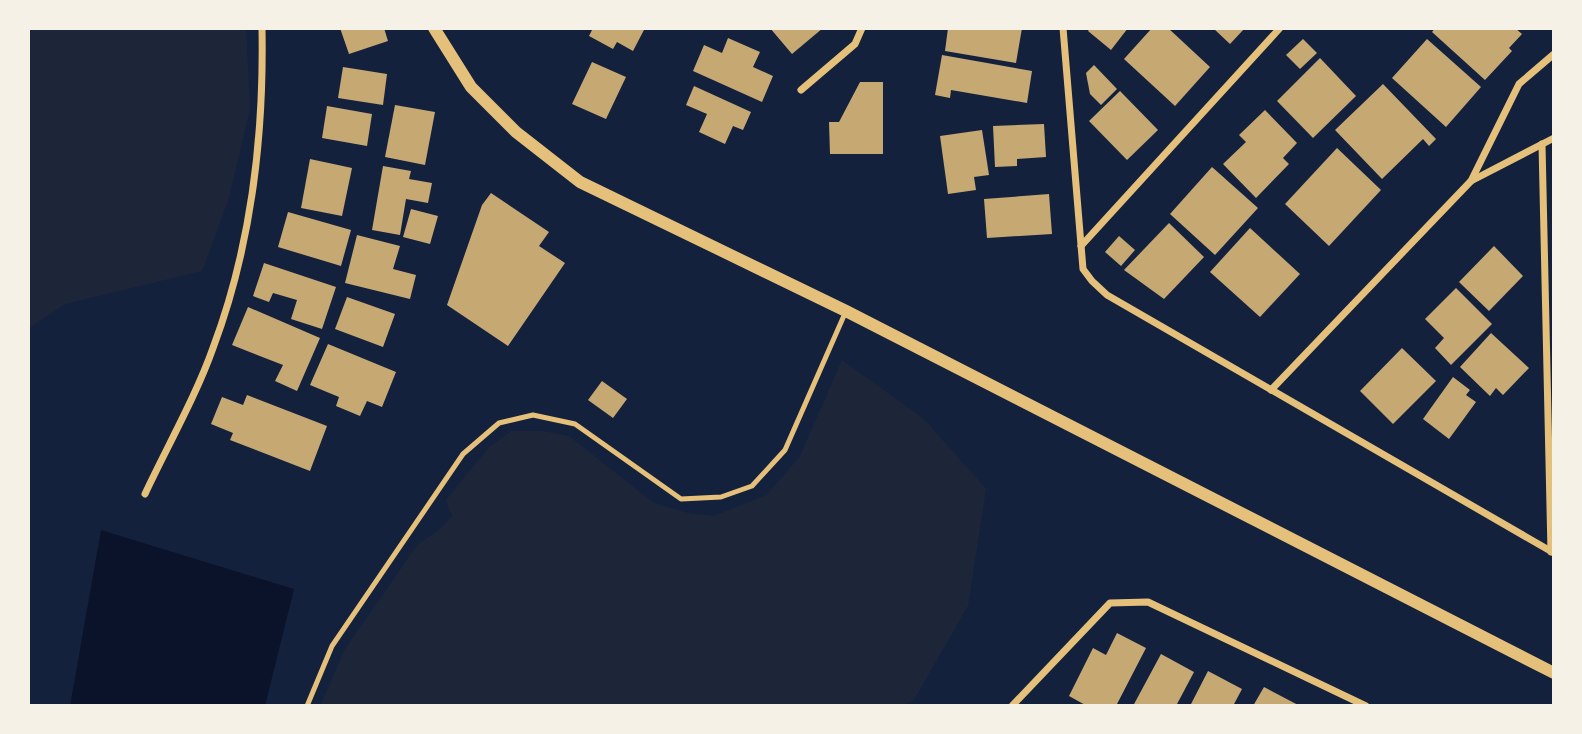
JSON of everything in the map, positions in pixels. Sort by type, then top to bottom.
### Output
[{"type":"street","points":[[145,494],[213,350],[240,263],[255,160],[263,77],[262,28]]},
{"type":"street","points":[[435,28],[471,87],[516,132],[580,182],[846,311],[1554,674]]},
{"type":"street","points":[[801,90],[856,44],[862,28]]},
{"type":"street","points":[[1063,28],[1083,269],[1092,281],[1107,295],[1553,552]]},
{"type":"street","points":[[1081,246],[1280,28]]},
{"type":"street","points":[[1272,390],[1471,181],[1519,83],[1554,54]]},
{"type":"street","points":[[1471,181],[1554,138]]},
{"type":"street","points":[[1542,144],[1553,552]]},
{"type":"street","points":[[1012,706],[1110,603],[1148,602],[1366,706]]},
{"type":"lane","points":[[307,706],[332,646],[463,454],[499,423],[533,415],[575,424],[681,499],[721,497],[752,486],[785,450],[846,311]]},
{"type":"shaded area","points":[[28,28],[246,28],[250,109],[229,198],[202,271],[65,304],[28,329]]},
{"type":"shaded area","points":[[842,360],[924,419],[986,489],[968,606],[914,700],[901,706],[320,706],[345,649],[418,544],[439,530],[452,516],[446,500],[489,447],[511,431],[543,431],[569,436],[654,503],[688,513],[713,516],[767,495],[800,456]]},
{"type":"shaded area","points":[[101,530],[294,589],[265,706],[70,706]]},
{"type":"building","points":[[340,28],[384,28],[388,41],[349,54]]},
{"type":"building","points":[[593,28],[645,28],[633,51],[617,42],[613,49],[589,36]]},
{"type":"building","points":[[770,28],[823,28],[792,54]]},
{"type":"building","points":[[948,28],[1022,28],[1016,63],[945,51]]},
{"type":"building","points":[[1090,28],[1128,28],[1111,50],[1088,31]]},
{"type":"building","points":[[1152,28],[1168,28],[1210,67],[1175,106],[1124,59]]},
{"type":"building","points":[[1213,28],[1245,28],[1230,44]]},
{"type":"building","points":[[1435,28],[1515,28],[1522,34],[1509,48],[1512,51],[1485,80],[1432,32]]},
{"type":"building","points":[[728,38],[760,52],[753,67],[773,76],[762,102],[693,71],[704,45],[722,53]]},
{"type":"building","points":[[1303,39],[1317,53],[1300,69],[1286,55]]},
{"type":"building","points":[[1427,39],[1481,87],[1446,127],[1392,78]]},
{"type":"building","points":[[942,55],[1032,71],[1027,103],[951,90],[950,98],[935,95]]},
{"type":"building","points":[[1320,58],[1356,96],[1313,138],[1277,101]]},
{"type":"building","points":[[592,62],[626,77],[606,119],[572,104]]},
{"type":"building","points":[[1094,65],[1117,89],[1101,105],[1090,94],[1086,73]]},
{"type":"building","points":[[343,67],[387,74],[383,105],[338,98]]},
{"type":"building","points":[[860,82],[883,82],[883,154],[830,154],[829,122],[839,122]]},
{"type":"building","points":[[1383,84],[1436,139],[1429,146],[1423,139],[1382,179],[1335,130]]},
{"type":"building","points":[[694,86],[751,112],[743,130],[733,126],[725,144],[699,132],[707,114],[686,105]]},
{"type":"building","points":[[1120,91],[1158,130],[1127,160],[1089,121]]},
{"type":"building","points":[[395,105],[435,112],[425,165],[385,157]]},
{"type":"building","points":[[327,106],[372,114],[367,146],[322,138]]},
{"type":"building","points":[[1265,110],[1297,143],[1283,158],[1289,164],[1256,198],[1223,164],[1246,142],[1239,135]]},
{"type":"building","points":[[1044,124],[1046,157],[1017,159],[1017,166],[995,167],[993,126]]},
{"type":"building","points":[[982,130],[989,175],[974,177],[976,190],[948,194],[940,136]]},
{"type":"building","points":[[1337,148],[1381,190],[1329,246],[1285,204]]},
{"type":"building","points":[[310,159],[352,168],[342,216],[301,208]]},
{"type":"building","points":[[383,166],[411,171],[409,179],[432,183],[428,203],[406,199],[400,235],[372,230]]},
{"type":"building","points":[[1212,167],[1258,208],[1215,255],[1170,214]]},
{"type":"building","points":[[491,193],[549,232],[539,246],[565,263],[508,346],[447,305],[482,205]]},
{"type":"building","points":[[1049,194],[1052,234],[987,238],[984,199]]},
{"type":"building","points":[[411,209],[438,216],[430,244],[403,237]]},
{"type":"building","points":[[288,212],[351,230],[341,266],[278,247]]},
{"type":"building","points":[[1169,223],[1204,257],[1164,299],[1124,270]]},
{"type":"building","points":[[1250,228],[1300,274],[1260,317],[1210,272]]},
{"type":"building","points":[[357,235],[400,246],[393,269],[416,275],[410,299],[345,283]]},
{"type":"building","points":[[1119,236],[1135,250],[1121,266],[1105,252]]},
{"type":"building","points":[[1494,246],[1523,276],[1489,311],[1459,282]]},
{"type":"building","points":[[264,263],[336,287],[322,329],[291,319],[297,300],[273,293],[269,302],[253,296]]},
{"type":"building","points":[[1456,288],[1492,324],[1451,365],[1435,348],[1444,338],[1425,319]]},
{"type":"building","points":[[347,297],[395,314],[383,347],[335,329]]},
{"type":"building","points":[[248,307],[320,338],[297,391],[275,381],[283,365],[232,345]]},
{"type":"building","points":[[1491,333],[1529,368],[1503,395],[1496,388],[1490,396],[1460,367]]},
{"type":"building","points":[[328,344],[396,372],[382,407],[367,401],[360,416],[336,406],[339,397],[310,385]]},
{"type":"building","points":[[1402,348],[1436,381],[1393,424],[1360,391]]},
{"type":"building","points":[[1453,377],[1470,390],[1466,395],[1476,402],[1449,439],[1423,419]]},
{"type":"building","points":[[602,381],[627,399],[613,418],[588,400]]},
{"type":"building","points":[[247,395],[327,426],[310,471],[230,440],[233,433],[211,424],[222,397],[243,405]]},
{"type":"building","points":[[1117,633],[1146,648],[1116,706],[1087,706],[1069,696],[1093,648],[1106,655]]},
{"type":"building","points":[[1161,654],[1194,672],[1176,706],[1133,706]]},
{"type":"building","points":[[1208,671],[1242,689],[1233,706],[1190,706]]},
{"type":"building","points":[[1264,687],[1300,706],[1253,706]]}]
